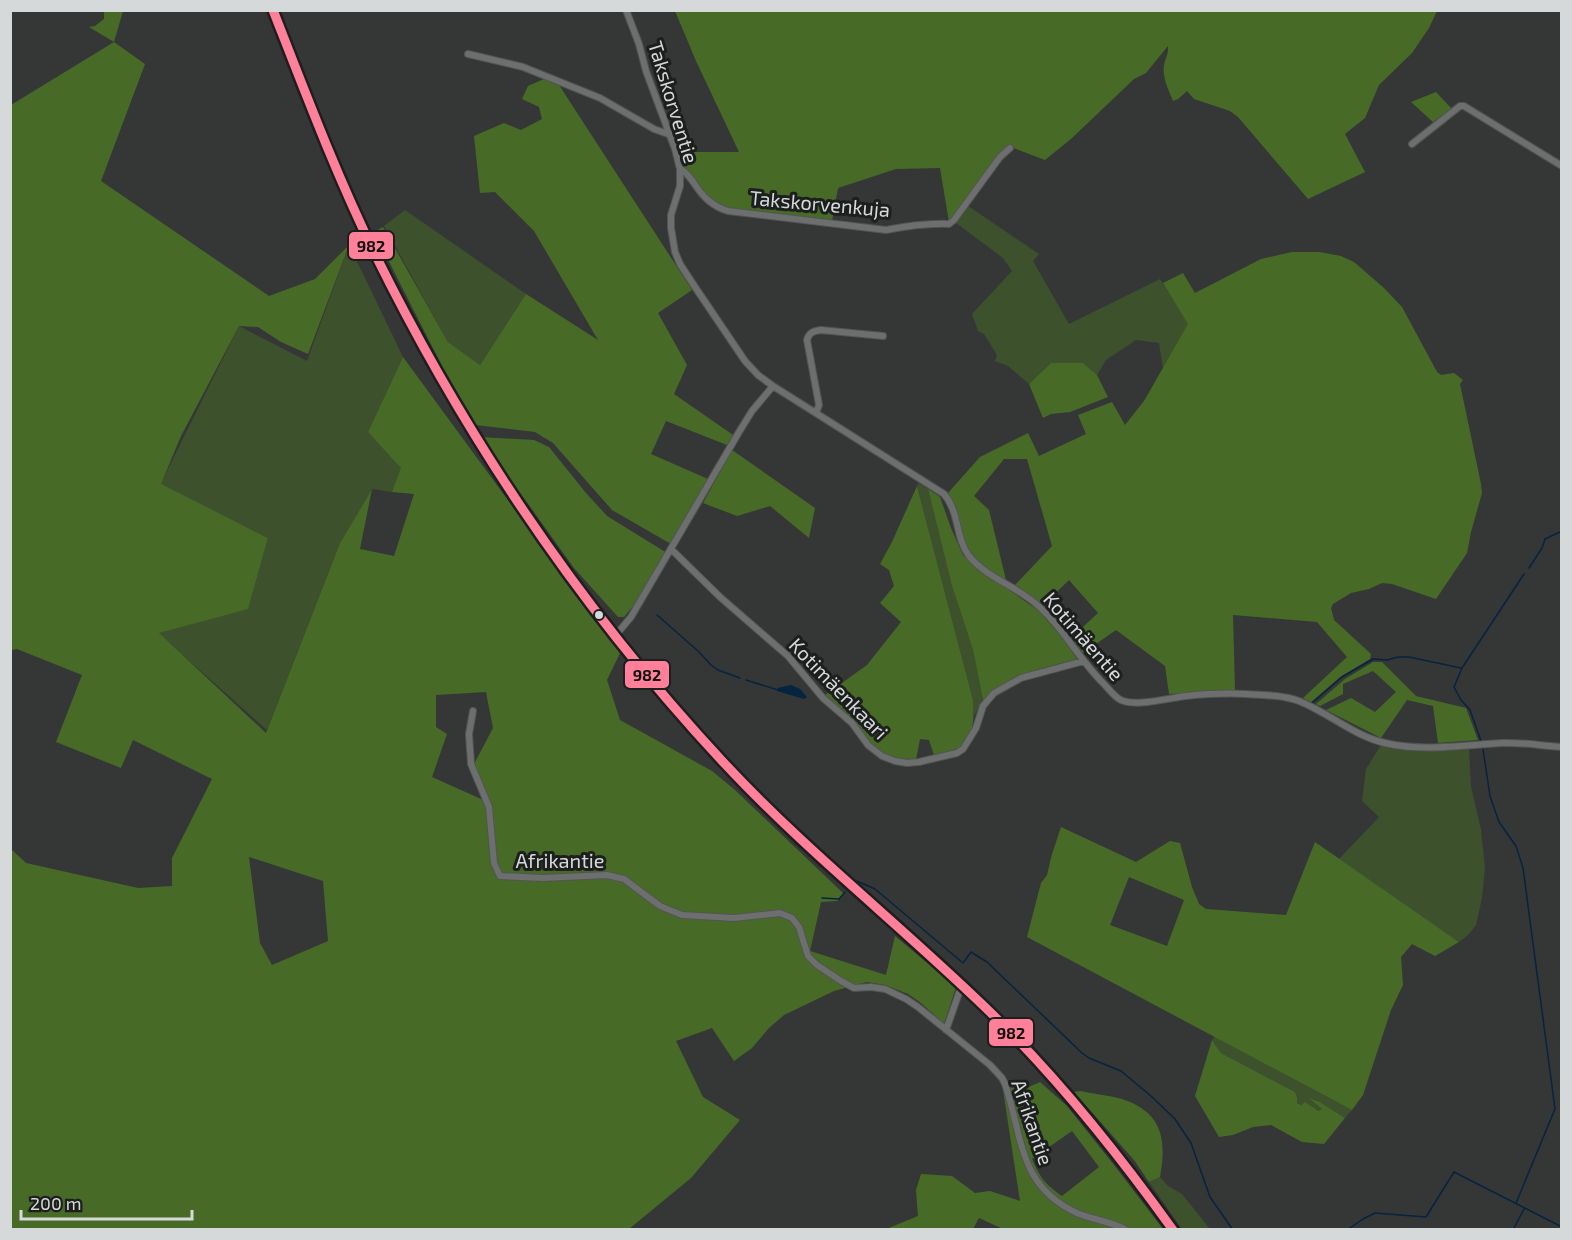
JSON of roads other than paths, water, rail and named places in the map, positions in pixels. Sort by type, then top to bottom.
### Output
[{"type":"main road","points":[[273,10],[326,147],[375,254],[420,343],[500,476],[567,573],[615,636],[693,728],[760,800],[834,871],[964,987],[1046,1069],[1125,1164],[1173,1230]]},
{"type":"street","name":"Takskorventie","points":[[626,10],[678,159],[680,186],[671,215],[675,252],[680,264],[746,361],[772,386]]},
{"type":"street","points":[[468,54],[516,65],[600,98],[654,129],[668,134]]},
{"type":"street","points":[[1412,144],[1460,106],[1464,106],[1562,166]]},
{"type":"street","name":"Takskorvenkuja","points":[[680,169],[687,173],[706,199],[716,207],[728,211],[886,230],[930,223],[950,224],[1000,157],[1010,148]]},
{"type":"street","points":[[816,413],[819,405],[807,340],[811,333],[821,330],[883,336]]},
{"type":"street","points":[[615,636],[632,617],[738,432],[772,386]]},
{"type":"street","name":"Kotimäentie","points":[[772,386],[944,494],[953,508],[961,542],[973,560],[1044,611],[1102,682],[1122,701],[1134,703],[1187,696],[1236,694],[1274,696],[1297,700],[1363,736],[1382,743],[1409,747],[1506,743],[1562,747]]},
{"type":"street","name":"Kotimäenkaari","points":[[671,549],[720,597],[788,656],[823,698],[852,723],[872,749],[896,761],[919,762],[957,753],[968,741],[976,728],[984,706],[994,693],[1021,678],[1084,661]]},
{"type":"street","name":"Afrikantie","points":[[473,711],[469,734],[471,764],[489,807],[494,863],[500,876],[543,878],[607,875],[624,879],[660,906],[682,915],[734,918],[780,913],[792,918],[799,927],[808,956],[817,965],[854,988],[885,989],[906,999],[990,1065],[1002,1078],[1009,1095],[1023,1153],[1034,1178],[1041,1187],[1077,1213],[1126,1230]]},
{"type":"street","points":[[946,1029],[960,990],[964,987]]},
{"type":"water","points":[[791,685],[800,689],[807,697],[804,699],[777,691],[778,688]]},
{"type":"waterway","points":[[1529,568],[1545,539],[1562,531]]},
{"type":"waterway","points":[[1481,741],[1470,710],[1454,687],[1462,668],[1524,574]]},
{"type":"waterway","points":[[657,615],[711,665],[740,678]]},
{"type":"waterway","points":[[1311,704],[1342,677],[1373,659],[1409,657],[1461,668]]},
{"type":"waterway","points":[[746,680],[778,690]]},
{"type":"waterway","points":[[1483,749],[1490,796],[1499,822],[1516,846],[1523,868],[1555,1109],[1516,1203]]},
{"type":"waterway","points":[[857,881],[875,889],[963,963],[971,952],[987,962],[1082,1053],[1121,1071],[1151,1096],[1175,1119],[1191,1143],[1210,1197],[1233,1230]]},
{"type":"waterway","points":[[822,898],[839,899],[845,892]]},
{"type":"waterway","points":[[1347,1230],[1375,1213],[1426,1217],[1454,1172],[1562,1227]]},
{"type":"waterway","points":[[1513,1230],[1524,1209]]}]
